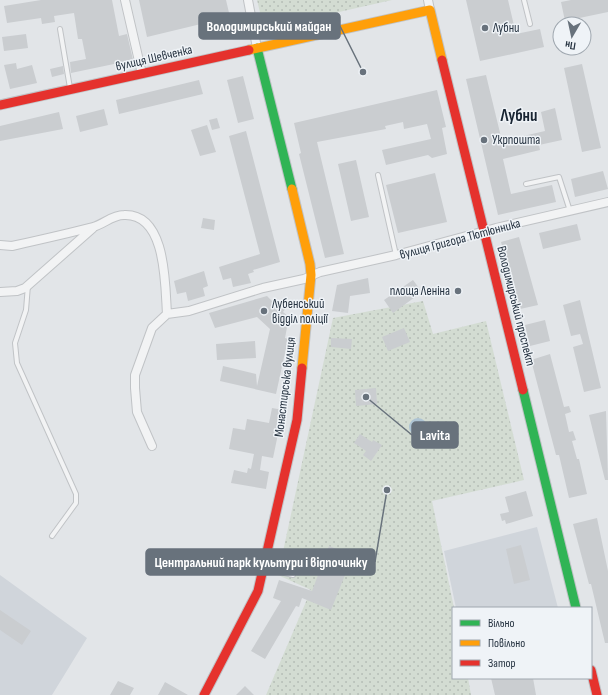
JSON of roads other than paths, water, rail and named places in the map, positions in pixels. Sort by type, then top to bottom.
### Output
[{"type":"main road","name":"вулиця Шевченка","points":[[0,105],[430,10]]},
{"type":"main road","name":"Володимирський проспект","points":[[430,10],[576,607]]},
{"type":"main road","name":"Монастирська вулиця","points":[[204,695],[258,591],[297,420],[311,275],[310,264],[257,48]]},
{"type":"main road","points":[[592,674],[597,695]]},
{"type":"street","points":[[125,0],[142,74]]},
{"type":"street","points":[[248,0],[257,48]]},
{"type":"street","points":[[428,0],[430,10]]},
{"type":"street","name":"вулиця Григора Тютюнника","points":[[168,314],[189,311],[311,275],[608,202]]},
{"type":"street","points":[[0,245],[12,246],[95,226],[110,219],[125,215],[136,217],[150,227],[161,250],[168,314],[152,328],[136,375],[135,398],[137,412],[152,446]]},
{"type":"street","points":[[0,292],[17,291],[28,285],[95,226]]},
{"type":"lane","points":[[524,0],[530,24]]},
{"type":"lane","points":[[60,29],[71,90]]},
{"type":"lane","points":[[378,175],[396,255]]},
{"type":"lane","points":[[526,184],[559,177],[570,211]]},
{"type":"lane","points":[[28,285],[26,310],[15,343],[17,363],[76,494],[76,503],[52,536]]},
{"type":"lane","points":[[263,568],[293,575]]},
{"type":"water","points":[[414,418],[422,418],[427,423],[425,434],[422,436],[414,436],[409,431],[409,423]]},
{"type":"place","name":"Лубни","points":[[485,28]]},
{"type":"place","name":"Володимирський майдан","points":[[363,72]]},
{"type":"place","name":"Укрпошта","points":[[484,140]]},
{"type":"place","name":"площа Леніна","points":[[458,291]]},
{"type":"place","name":"Лубенський відділ поліції","points":[[264,311]]},
{"type":"place","name":"Lavita","points":[[366,397]]},
{"type":"place","name":"Центральний парк культури і відпочинку","points":[[387,490]]},
{"type":"district","name":"Лубни","points":[[519,116]]}]
